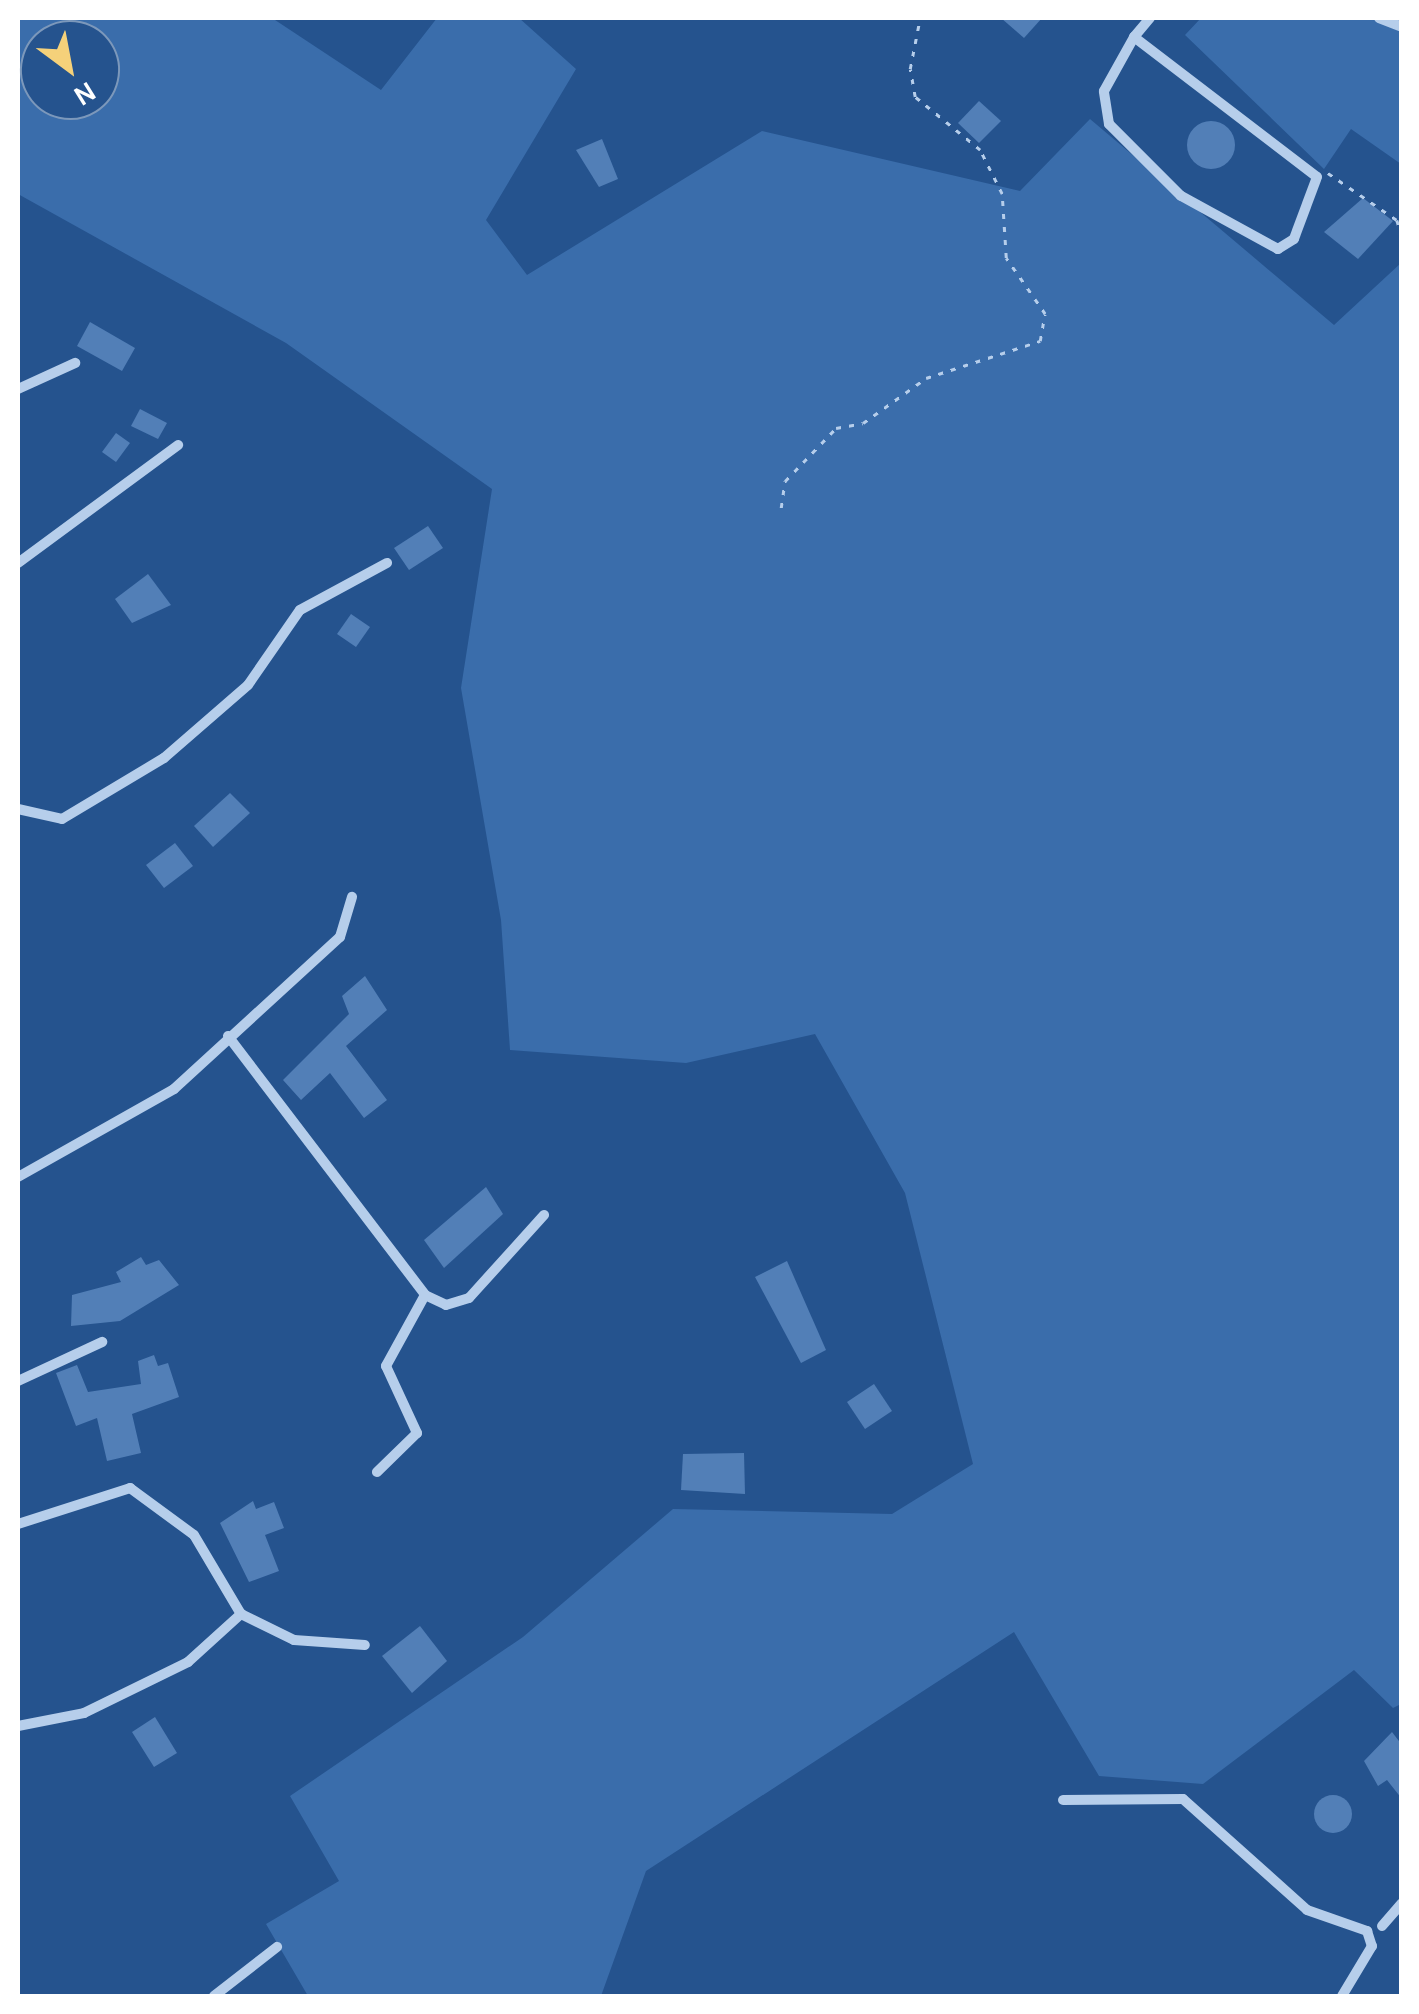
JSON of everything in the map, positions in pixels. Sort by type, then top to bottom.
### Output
[{"type":"street","points":[[1134,37],[1317,178],[1302,228],[1278,249],[1181,196],[1108,124],[1104,92],[1134,37],[1150,18]]},
{"type":"street","points":[[1380,18],[1402,27]]},
{"type":"street","points":[[18,389],[75,363]]},
{"type":"street","points":[[18,563],[178,445]]},
{"type":"street","points":[[18,809],[62,820],[164,758],[248,685],[300,610],[387,563]]},
{"type":"street","points":[[18,1178],[174,1090],[228,1036],[340,938],[352,897]]},
{"type":"street","points":[[228,1036],[425,1295],[446,1306],[468,1298],[544,1216]]},
{"type":"street","points":[[377,1472],[418,1433],[386,1366],[425,1295]]},
{"type":"street","points":[[18,1381],[102,1342]]},
{"type":"street","points":[[18,1524],[130,1488],[194,1535],[241,1614],[294,1640],[365,1644]]},
{"type":"street","points":[[18,1726],[84,1713],[188,1662],[241,1614]]},
{"type":"street","points":[[1064,1800],[1183,1799],[1307,1910],[1367,1931],[1372,1946],[1342,1996]]},
{"type":"street","points":[[1382,1926],[1402,1902]]},
{"type":"street","points":[[214,1996],[277,1947]]},
{"type":"path","points":[[782,508],[786,481],[836,428],[863,423],[926,378],[1040,341],[1045,314],[1006,258],[995,179],[980,150],[915,98],[920,18]]},
{"type":"path","points":[[1317,178],[1332,170],[1344,178],[1397,220],[1402,236]]},
{"type":"shaded area","points":[[18,18],[272,18],[381,90],[437,18],[519,18],[576,69],[486,220],[527,275],[762,131],[1020,191],[1090,119],[1334,325],[1401,263],[1401,1704],[1393,1708],[1354,1670],[1203,1784],[1099,1776],[1014,1632],[646,1871],[601,1996],[308,1996],[266,1924],[339,1881],[290,1796],[523,1637],[673,1509],[892,1514],[973,1464],[905,1193],[815,1034],[686,1063],[510,1050],[501,920],[461,688],[492,489],[286,343],[18,194]]},
{"type":"shaded area","points":[[1201,18],[1401,18],[1401,164],[1351,129],[1324,169],[1185,35]]},
{"type":"building","points":[[1001,18],[1042,18],[1024,38]]},
{"type":"building","points":[[979,101],[1001,121],[979,143],[958,123]]},
{"type":"building","points":[[1211,121],[1228,128],[1235,145],[1228,162],[1211,169],[1194,162],[1187,145],[1194,128]]},
{"type":"building","points":[[602,139],[618,179],[599,187],[576,150]]},
{"type":"building","points":[[1363,198],[1393,221],[1358,259],[1324,232]]},
{"type":"building","points":[[90,322],[135,348],[122,371],[77,346]]},
{"type":"building","points":[[140,409],[167,423],[158,439],[131,426]]},
{"type":"building","points":[[116,433],[130,443],[116,462],[102,452]]},
{"type":"building","points":[[428,526],[443,548],[409,570],[394,548]]},
{"type":"building","points":[[148,574],[171,605],[132,623],[115,599]]},
{"type":"building","points":[[351,614],[370,627],[356,647],[337,634]]},
{"type":"building","points":[[230,793],[250,813],[213,847],[194,826]]},
{"type":"building","points":[[175,843],[193,866],[164,888],[146,865]]},
{"type":"building","points":[[365,976],[387,1010],[346,1046],[387,1100],[364,1118],[330,1073],[301,1100],[283,1080],[349,1014],[342,996]]},
{"type":"building","points":[[486,1187],[503,1214],[444,1268],[424,1240]]},
{"type":"building","points":[[141,1257],[146,1265],[159,1260],[179,1285],[120,1321],[71,1326],[72,1295],[121,1282],[116,1272]]},
{"type":"building","points":[[787,1261],[826,1350],[801,1363],[755,1277]]},
{"type":"building","points":[[154,1355],[158,1366],[168,1363],[179,1397],[132,1414],[141,1453],[107,1461],[97,1418],[76,1426],[56,1373],[77,1365],[88,1392],[141,1384],[138,1361]]},
{"type":"building","points":[[874,1384],[892,1411],[865,1429],[847,1402]]},
{"type":"building","points":[[744,1453],[745,1494],[681,1490],[683,1454]]},
{"type":"building","points":[[253,1501],[256,1509],[274,1502],[284,1528],[265,1535],[279,1571],[249,1582],[220,1523]]},
{"type":"building","points":[[420,1626],[447,1661],[412,1693],[382,1656]]},
{"type":"building","points":[[155,1717],[177,1753],[154,1767],[132,1732]]},
{"type":"building","points":[[1392,1732],[1402,1745],[1402,1799],[1387,1780],[1378,1786],[1364,1761]]},
{"type":"building","points":[[1333,1795],[1346,1801],[1352,1814],[1346,1827],[1333,1833],[1320,1827],[1314,1814],[1320,1801]]}]
